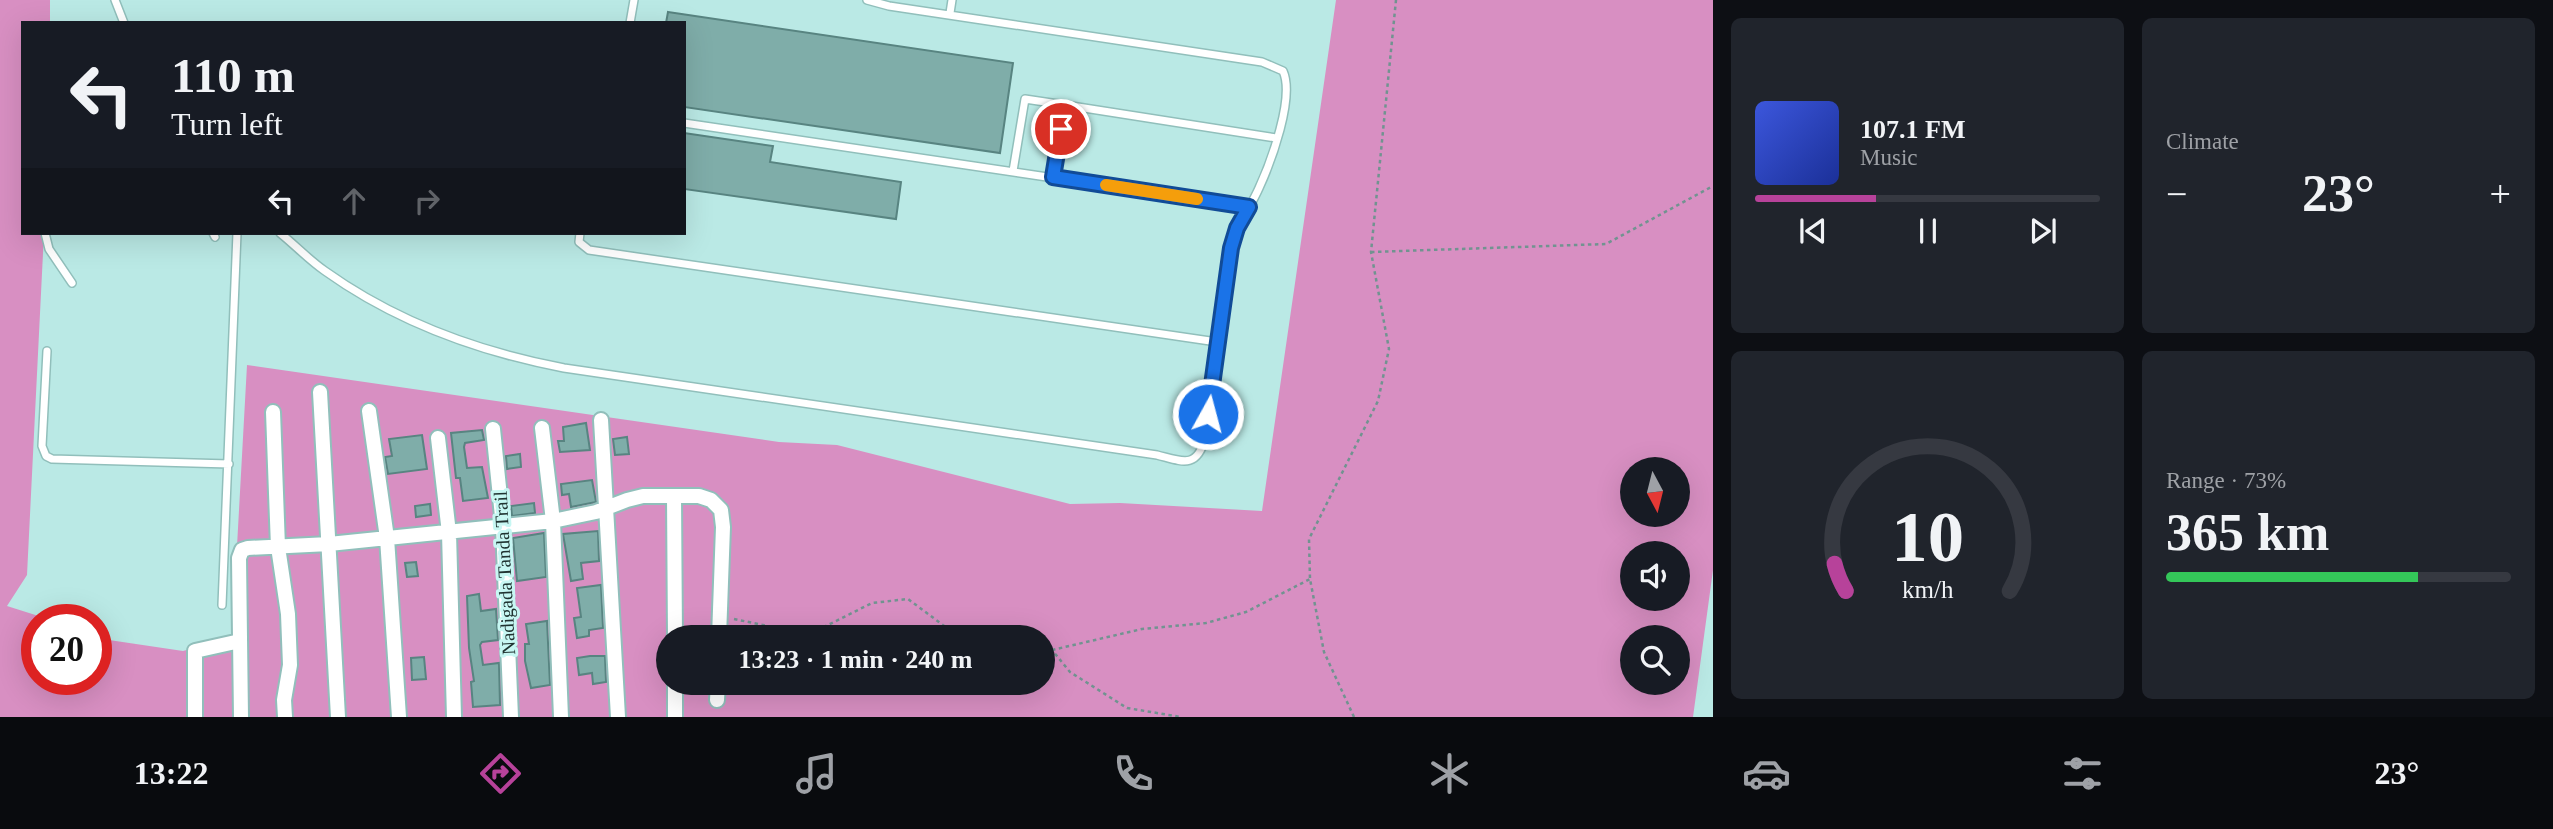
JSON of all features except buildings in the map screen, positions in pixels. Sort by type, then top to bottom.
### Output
[{"type":"street","points":[[320,392],[338,717]]},
{"type":"street","points":[[369,411],[387,538],[399,710]]},
{"type":"street","points":[[274,412],[278,547],[288,614],[290,664],[284,700],[285,717]]},
{"type":"street","points":[[601,420],[618,717]]},
{"type":"street","points":[[542,428],[553,522],[561,717]]},
{"type":"street","name":"Nadigada Tanda Trail","points":[[493,429],[503,526],[511,717]]},
{"type":"street","points":[[438,438],[449,533],[454,713]]},
{"type":"street","points":[[242,717],[239,554],[248,548],[329,544],[553,522],[643,496],[699,496],[711,500],[721,510],[723,527],[720,625]]},
{"type":"street","points":[[674,496],[675,625]]},
{"type":"street","points":[[195,717],[195,652],[240,641]]},
{"type":"street","points":[[675,695],[675,717]]},
{"type":"street","points":[[717,695],[717,700]]},
{"type":"lane","points":[[115,0],[123,21]]},
{"type":"lane","points":[[630,21],[634,0]]},
{"type":"lane","points":[[282,235],[324,270],[370,300],[419,323],[524,361],[1157,455],[1181,462],[1193,458],[1203,446],[1231,248],[1237,228],[1260,186],[1276,138],[1287,91],[1286,77],[1279,67],[1262,62],[950,13],[889,6],[867,0]]},
{"type":"lane","points":[[950,13],[952,0]]},
{"type":"lane","points":[[1013,171],[1025,99],[1276,138]]},
{"type":"lane","points":[[1053,177],[1065,105]]},
{"type":"lane","points":[[686,123],[1249,207]]},
{"type":"lane","points":[[46,235],[49,249],[72,283]]},
{"type":"lane","points":[[222,605],[237,235]]},
{"type":"lane","points":[[580,235],[579,242],[589,250],[1217,342]]},
{"type":"lane","points":[[47,351],[42,446],[46,456],[52,459],[229,464]]},
{"type":"path","points":[[1354,717],[1324,652],[1310,579],[1309,539],[1378,401],[1389,349],[1371,251],[1396,0]]},
{"type":"path","points":[[1371,251],[1606,244],[1713,186]]},
{"type":"path","points":[[1055,649],[1142,629],[1216,620],[1246,612],[1310,579]]},
{"type":"path","points":[[828,625],[872,603],[908,599],[943,625]]},
{"type":"path","points":[[720,616],[763,625]]},
{"type":"path","points":[[1055,654],[1070,672],[1126,708],[1181,717]]},
{"type":"shaded area","points":[[0,0],[50,0],[50,21],[21,21],[21,235],[44,235],[27,575],[7,606],[21,610],[21,695],[112,695],[112,640],[183,651],[232,637],[247,365],[779,442],[837,445],[1070,504],[1120,503],[1262,511],[1336,0],[1713,0],[1713,570],[1693,717],[0,717]]},
{"type":"slow traffic","points":[[1106,185],[1197,199]]},
{"type":"route","points":[[1061,129],[1053,177],[1249,207],[1237,228],[1231,248],[1208,414]]}]
